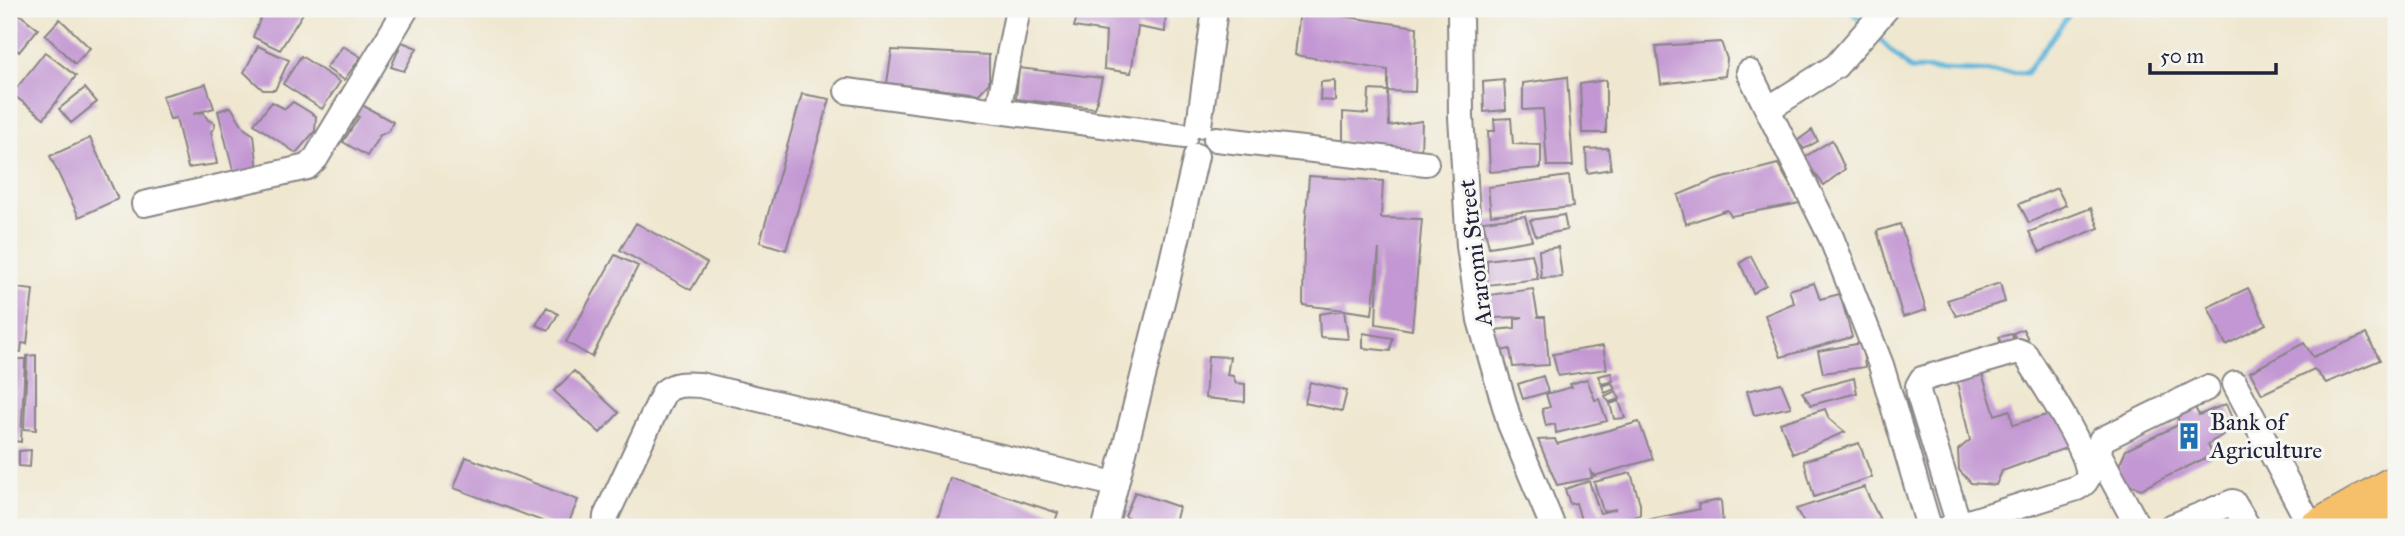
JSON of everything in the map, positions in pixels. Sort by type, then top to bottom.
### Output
[{"type":"main road","points":[[2313,527],[2396,481]]},
{"type":"main road","points":[[2371,527],[2396,514]]},
{"type":"street","points":[[144,204],[307,167],[316,158],[406,9]]},
{"type":"street","points":[[998,110],[1018,9]]},
{"type":"street","points":[[1105,527],[1168,278],[1199,139],[1215,9]]},
{"type":"street","name":"Araromi Street","points":[[1460,9],[1461,117],[1469,246],[1480,320],[1510,425],[1553,527]]},
{"type":"street","points":[[1768,109],[1836,66],[1886,9]]},
{"type":"street","points":[[1749,72],[1830,237],[1876,352],[1928,527]]},
{"type":"street","points":[[846,91],[1199,139],[1426,163]]},
{"type":"street","points":[[2018,351],[2025,354],[2064,419],[2086,464],[2088,476],[2077,488],[2008,519],[1955,526],[1918,386],[1922,379],[2018,351]]},
{"type":"street","points":[[605,527],[606,516],[664,393],[671,386],[681,383],[700,385],[1114,484]]},
{"type":"street","points":[[2235,384],[2313,527]]},
{"type":"street","points":[[2138,527],[2099,454],[2101,440],[2207,388]]},
{"type":"street","points":[[2171,527],[2233,502],[2248,527]]},
{"type":"building","points":[[9,9],[13,9],[38,29],[19,52],[9,43]]},
{"type":"building","points":[[264,9],[305,10],[280,50],[253,37]]},
{"type":"building","points":[[1079,9],[1166,9],[1165,32],[1138,27],[1131,73],[1104,69],[1106,32],[1074,27]]},
{"type":"building","points":[[1300,10],[1417,27],[1415,92],[1388,91],[1388,70],[1295,55]]},
{"type":"building","points":[[60,19],[90,48],[75,64],[45,35]]},
{"type":"building","points":[[402,42],[417,48],[404,71],[391,67]]},
{"type":"building","points":[[1721,42],[1727,59],[1725,76],[1661,84],[1656,46]]},
{"type":"building","points":[[258,46],[289,60],[275,90],[263,90],[244,72]]},
{"type":"building","points":[[343,46],[361,57],[344,80],[326,68]]},
{"type":"building","points":[[892,50],[989,55],[989,83],[979,94],[887,83]]},
{"type":"building","points":[[45,52],[76,76],[44,118],[12,94]]},
{"type":"building","points":[[301,56],[340,82],[322,109],[283,84]]},
{"type":"building","points":[[1019,68],[1102,78],[1095,108],[1016,99]]},
{"type":"building","points":[[1567,77],[1573,166],[1547,166],[1543,109],[1523,110],[1523,83]]},
{"type":"building","points":[[1504,80],[1506,110],[1484,112],[1483,82]]},
{"type":"building","points":[[1606,80],[1606,133],[1582,133],[1580,84]]},
{"type":"building","points":[[1335,81],[1335,101],[1320,100],[1321,82]]},
{"type":"building","points":[[206,84],[214,108],[193,114],[203,112],[208,120],[215,123],[211,131],[217,164],[188,168],[176,118],[170,119],[162,96]]},
{"type":"building","points":[[85,88],[97,102],[71,123],[59,109]]},
{"type":"building","points":[[1369,90],[1388,91],[1389,126],[1422,121],[1421,153],[1343,141],[1343,112],[1368,114]]},
{"type":"building","points":[[802,94],[830,99],[786,250],[760,242]]},
{"type":"building","points":[[272,102],[285,109],[293,102],[316,116],[315,131],[296,153],[254,124]]},
{"type":"building","points":[[362,105],[393,122],[389,131],[380,135],[367,156],[343,142],[359,117],[354,114]]},
{"type":"building","points":[[231,107],[245,129],[254,135],[258,171],[234,174],[218,111]]},
{"type":"building","points":[[1511,118],[1513,144],[1541,145],[1541,168],[1490,172],[1488,131],[1495,131],[1494,119]]},
{"type":"building","points":[[1812,130],[1818,141],[1804,149],[1797,141]]},
{"type":"building","points":[[90,138],[118,199],[79,217],[50,156]]},
{"type":"building","points":[[1832,140],[1845,169],[1824,185],[1803,158]]},
{"type":"building","points":[[1608,148],[1611,169],[1587,173],[1586,149]]},
{"type":"building","points":[[1778,164],[1800,203],[1731,216],[1727,210],[1686,224],[1678,195],[1712,181]]},
{"type":"building","points":[[1309,176],[1383,181],[1381,218],[1422,219],[1412,330],[1376,324],[1379,249],[1372,314],[1303,305]]},
{"type":"building","points":[[1569,176],[1573,207],[1491,215],[1488,187]]},
{"type":"building","points":[[2057,188],[2066,205],[2029,223],[2019,204]]},
{"type":"building","points":[[2091,208],[2099,228],[2040,252],[2029,232]]},
{"type":"building","points":[[1564,215],[1567,230],[1536,236],[1530,220]]},
{"type":"building","points":[[1525,216],[1532,240],[1489,247],[1483,221]]},
{"type":"building","points":[[636,223],[707,263],[691,290],[620,250]]},
{"type":"building","points":[[1900,224],[1926,310],[1903,317],[1877,231]]},
{"type":"building","points":[[1558,247],[1562,277],[1541,278],[1539,250]]},
{"type":"building","points":[[1532,254],[1538,279],[1487,285],[1487,260]]},
{"type":"building","points":[[615,255],[638,266],[592,357],[566,342]]},
{"type":"building","points":[[1751,256],[1766,285],[1753,293],[1740,263]]},
{"type":"building","points":[[1814,283],[1820,299],[1840,294],[1852,337],[1781,357],[1765,315],[1794,303],[1789,290]]},
{"type":"building","points":[[2000,283],[2005,302],[1956,316],[1947,300]]},
{"type":"building","points":[[9,287],[33,290],[27,344],[22,343],[21,352],[9,351]]},
{"type":"building","points":[[2248,288],[2266,324],[2226,345],[2208,307]]},
{"type":"building","points":[[1533,289],[1538,317],[1545,317],[1549,365],[1513,367],[1510,349],[1497,352],[1494,330],[1515,328],[1515,319],[1523,317],[1492,318],[1489,295]]},
{"type":"building","points":[[547,307],[558,314],[549,330],[536,325]]},
{"type":"building","points":[[1344,310],[1348,339],[1320,337],[1319,314]]},
{"type":"building","points":[[2023,329],[2028,339],[2018,344],[2013,333]]},
{"type":"building","points":[[1363,333],[1393,338],[1390,351],[1363,348]]},
{"type":"building","points":[[2012,334],[2014,347],[2002,349],[1999,337]]},
{"type":"building","points":[[2366,334],[2380,360],[2326,383],[2314,369],[2262,394],[2250,372],[2304,343],[2313,357]]},
{"type":"building","points":[[1862,343],[1865,367],[1823,373],[1818,351]]},
{"type":"building","points":[[1603,346],[1607,369],[1558,376],[1553,354]]},
{"type":"building","points":[[36,355],[36,430],[24,429],[27,356]]},
{"type":"building","points":[[1208,356],[1230,357],[1227,375],[1233,376],[1236,383],[1245,384],[1245,402],[1205,398]]},
{"type":"building","points":[[9,359],[25,359],[21,442],[9,440]]},
{"type":"building","points":[[1978,361],[1995,415],[2010,410],[2013,425],[2060,411],[2077,444],[2002,471],[1996,485],[1971,483],[1959,470],[1958,450],[1970,440],[1954,369]]},
{"type":"building","points":[[574,371],[619,413],[600,433],[554,391]]},
{"type":"building","points":[[1611,373],[1613,381],[1602,384],[1598,376]]},
{"type":"building","points":[[1543,376],[1548,392],[1523,399],[1518,384]]},
{"type":"building","points":[[1854,378],[1857,393],[1811,405],[1802,392]]},
{"type":"building","points":[[1587,379],[1595,400],[1599,399],[1607,421],[1556,433],[1555,424],[1546,426],[1542,409],[1550,407],[1546,394],[1572,387],[1570,384]]},
{"type":"building","points":[[1310,382],[1347,391],[1342,411],[1305,403]]},
{"type":"building","points":[[1612,383],[1615,389],[1605,393],[1602,386]]},
{"type":"building","points":[[1781,383],[1791,407],[1754,415],[1747,391]]},
{"type":"building","points":[[1616,391],[1620,399],[1609,402],[1605,396]]},
{"type":"building","name":"Bank of Agriculture","points":[[2189,397],[2199,415],[2226,404],[2236,427],[2208,444],[2212,455],[2141,489],[2113,479],[2126,450],[2178,425],[2178,413]]},
{"type":"building","points":[[1619,401],[1625,418],[1614,419],[1610,404]]},
{"type":"building","points":[[1825,409],[1829,419],[1845,432],[1793,454],[1780,423]]},
{"type":"building","points":[[1639,422],[1653,459],[1594,476],[1590,469],[1592,478],[1557,485],[1538,440],[1555,439],[1557,444]]},
{"type":"building","points":[[1859,443],[1872,477],[1814,497],[1804,461]]},
{"type":"building","points":[[31,450],[30,467],[19,466],[19,451]]},
{"type":"building","points":[[466,457],[578,500],[567,527],[558,527],[454,488]]},
{"type":"building","points":[[1631,473],[1640,504],[1640,515],[1583,527],[1576,503],[1570,504],[1565,489],[1589,481],[1600,513],[1616,509],[1603,511],[1594,482]]},
{"type":"building","points":[[950,478],[1058,513],[1053,527],[935,527]]},
{"type":"building","points":[[1864,487],[1880,520],[1858,527],[1806,527],[1796,509]]},
{"type":"building","points":[[1135,492],[1179,507],[1174,527],[1132,527],[1133,522],[1125,516]]},
{"type":"building","points":[[1721,500],[1723,527],[1633,527],[1632,523],[1700,509],[1698,504]]},
{"type":"building","points":[[1626,521],[1627,527],[1607,527],[1607,526]]},
{"type":"waterway","points":[[1849,9],[1864,25]]},
{"type":"waterway","points":[[1874,34],[1910,69],[2026,73],[2073,9]]},
{"type":"place","name":"Bank of Agriculture","points":[[2189,436]]}]
